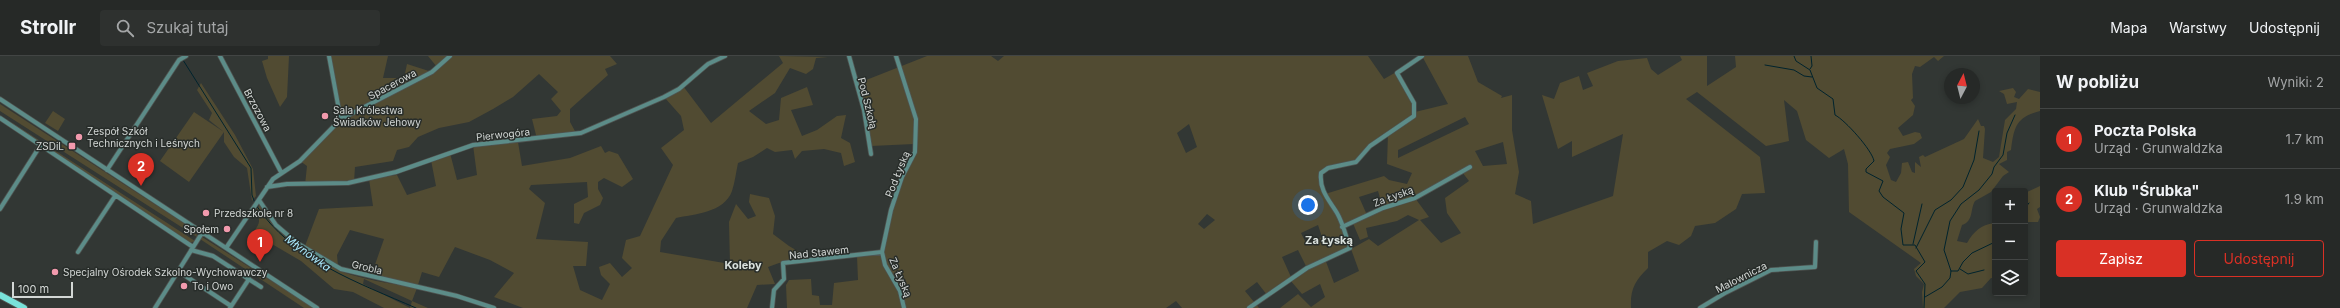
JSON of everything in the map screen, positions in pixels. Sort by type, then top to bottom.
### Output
[{"type":"main road","points":[[0,296],[24,308]]},
{"type":"street","points":[[107,170],[179,60],[186,56]]},
{"type":"street","name":"Brzozowa","points":[[220,56],[281,172]]},
{"type":"street","points":[[226,248],[267,188],[281,172],[300,161],[316,147],[337,123],[339,110],[329,56]]},
{"type":"street","name":"Spacerowa","points":[[338,119],[345,117],[432,72],[450,56]]},
{"type":"street","name":"Pierwogóra","points":[[267,188],[287,184],[348,183],[396,172],[473,145],[581,134],[680,89],[708,64],[725,56]]},
{"type":"street","name":"Pod Szkołą","points":[[849,56],[864,110],[871,154]]},
{"type":"street","name":"Pod Łyską","points":[[882,252],[891,210],[902,178],[915,152],[916,119],[896,56]]},
{"type":"street","points":[[1249,308],[1307,268],[1350,248],[1337,214],[1326,197],[1321,185],[1321,173],[1328,168],[1356,162],[1370,146],[1414,116],[1414,103],[1397,73],[1422,56]]},
{"type":"street","points":[[0,99],[317,308]]},
{"type":"street","points":[[0,118],[192,248],[213,256],[261,287]]},
{"type":"street","points":[[0,209],[40,146]]},
{"type":"street","name":"Za Łyską","points":[[1342,227],[1383,208],[1415,198],[1470,167]]},
{"type":"street","points":[[78,252],[115,196]]},
{"type":"street","name":"Grobla","points":[[259,200],[276,225],[297,243],[341,269],[457,296],[494,308]]},
{"type":"street","points":[[154,308],[202,233]]},
{"type":"street","name":"Malownicza","points":[[1700,308],[1725,293],[1771,270],[1815,267],[1816,242]]},
{"type":"street","name":"Nad Stawem","points":[[772,308],[774,290],[784,279],[783,263],[882,252]]},
{"type":"street","name":"Za Łyską","points":[[882,252],[885,265],[900,291],[904,308]]},
{"type":"street","points":[[178,272],[231,307],[249,279]]},
{"type":"shaded area","points":[[268,56],[289,56],[287,97],[280,107],[267,78],[262,61],[268,59]]},
{"type":"shaded area","points":[[329,56],[388,56],[383,78],[404,78],[407,64],[432,72],[437,67],[428,56],[610,56],[617,64],[605,69],[608,75],[570,109],[570,122],[576,133],[537,139],[532,119],[557,116],[561,111],[551,99],[558,92],[539,74],[513,97],[469,122],[439,128],[418,137],[409,147],[397,150],[393,161],[355,167],[354,182],[305,185],[307,166],[300,161],[337,123],[339,109]]},
{"type":"shaded area","points":[[779,56],[828,57],[816,58],[813,69],[806,74],[790,68],[775,93],[749,111],[766,124],[779,120],[781,98],[807,87],[813,105],[791,110],[802,136],[817,130],[837,116],[846,115],[841,138],[850,143],[855,162],[844,166],[841,153],[824,149],[802,151],[795,159],[792,150],[775,152],[767,148],[753,157],[738,163],[732,191],[722,204],[700,214],[676,218],[661,241],[660,252],[730,264],[729,222],[736,204],[748,219],[756,216],[749,202],[750,194],[769,198],[775,216],[773,234],[789,246],[813,260],[779,263],[768,267],[775,284],[757,285],[747,308],[523,308],[494,297],[514,273],[490,260],[455,247],[439,277],[422,272],[417,288],[371,276],[384,239],[350,230],[337,255],[338,266],[305,246],[319,209],[373,206],[369,179],[397,175],[407,195],[436,186],[431,160],[450,153],[457,180],[477,175],[473,145],[518,142],[522,166],[570,158],[601,146],[605,153],[609,151],[618,154],[633,179],[622,187],[604,178],[598,182],[598,189],[603,198],[600,205],[584,213],[579,224],[574,223],[574,204],[588,197],[587,182],[531,185],[529,189],[545,203],[536,239],[588,242],[586,266],[573,266],[580,290],[602,300],[610,284],[601,275],[599,267],[610,263],[622,277],[632,268],[622,258],[626,240],[640,236],[673,165],[661,148],[684,130],[681,116],[665,98],[683,86],[711,123],[783,63]]},
{"type":"shaded area","points":[[927,56],[991,56],[998,61],[1004,56],[1368,56],[1384,79],[1398,71],[1414,103],[1415,112],[1448,104],[1422,56],[1468,56],[1478,82],[1502,96],[1501,98],[1512,95],[1512,130],[1519,172],[1515,194],[1531,201],[1533,224],[1613,196],[1623,134],[1572,157],[1572,141],[1558,149],[1542,95],[1554,99],[1560,83],[1579,76],[1583,90],[1593,86],[1587,73],[1618,61],[1647,58],[1651,69],[1658,75],[1682,60],[1680,56],[1707,56],[1707,86],[1736,67],[1735,56],[1944,56],[1938,61],[1934,57],[1920,67],[1915,66],[1912,74],[1913,98],[1911,100],[1915,106],[1913,115],[1898,128],[1903,136],[1915,132],[1920,133],[1922,138],[1914,144],[1890,149],[1887,153],[1890,157],[1886,165],[1891,180],[1896,182],[1901,173],[1902,163],[1908,162],[1912,172],[1915,173],[1915,162],[1921,167],[1919,157],[1923,155],[1925,157],[1964,139],[1978,119],[1981,126],[1984,126],[1985,129],[1983,158],[1993,162],[1999,157],[2005,120],[2016,109],[2017,102],[2007,104],[2004,94],[1999,91],[2013,88],[2016,92],[2014,97],[2019,99],[2028,89],[2040,92],[2040,111],[2032,113],[2021,120],[2015,129],[2011,150],[2007,152],[2007,160],[1999,164],[2009,172],[2003,176],[1994,188],[1992,188],[1991,192],[1975,201],[1970,218],[1962,225],[1957,241],[1967,243],[1978,229],[1992,223],[1992,278],[1982,288],[1960,292],[1944,308],[1923,308],[1922,292],[1924,284],[1916,276],[1914,269],[1921,263],[1849,212],[1848,164],[1844,149],[1829,158],[1806,140],[1797,111],[1784,100],[1789,141],[1766,146],[1697,92],[1686,99],[1760,157],[1765,193],[1742,194],[1736,209],[1715,223],[1695,226],[1691,236],[1679,245],[1667,241],[1648,252],[1648,268],[1634,286],[1631,296],[1631,308],[1280,308],[1298,294],[1311,307],[1325,297],[1320,284],[1302,294],[1290,280],[1307,268],[1298,250],[1282,257],[1291,277],[1267,295],[1257,282],[1245,291],[1259,308],[1182,308],[1176,301],[1166,308],[787,308],[786,285],[789,280],[811,279],[812,295],[819,296],[820,305],[832,305],[834,283],[858,280],[857,256],[882,252],[896,196],[913,153],[914,144],[871,146],[872,158],[856,84]],"holes":[[[1465,117],[1469,124],[1398,158],[1398,150]],[[1189,124],[1197,147],[1186,153],[1177,133]],[[1388,134],[1387,164],[1412,173],[1407,184],[1389,180],[1384,176],[1325,194],[1321,173],[1323,170],[1360,159],[1370,146]],[[1503,142],[1507,164],[1483,166],[1475,151]],[[1462,172],[1469,181],[1445,198],[1447,213],[1461,233],[1441,243],[1420,220],[1429,217],[1415,198]],[[1378,191],[1383,208],[1367,215],[1359,197]],[[1207,214],[1215,220],[1204,229],[1198,224]],[[1408,215],[1419,220],[1378,246],[1369,239],[1351,249],[1359,271],[1334,283],[1325,259],[1350,248],[1342,227],[1352,221],[1360,240],[1368,237],[1366,228],[1397,221]],[[1318,225],[1322,237],[1307,245],[1301,233]]]},
{"type":"shaded area","points":[[201,83],[235,135],[253,169],[256,196],[252,201],[247,168],[234,157],[224,142],[224,132],[209,120],[212,113],[197,90]]},
{"type":"shaded area","points":[[0,104],[196,231],[197,237],[0,111]]},
{"type":"shaded area","points":[[53,111],[65,119],[58,131],[45,123]]},
{"type":"shaded area","points":[[194,112],[224,132],[189,182],[160,161]]},
{"type":"shaded area","points":[[11,122],[195,241],[190,243],[17,129]]},
{"type":"shaded area","points":[[2040,186],[2040,207],[2037,209],[2040,217],[2038,222],[2028,222],[2028,192]]},
{"type":"shaded area","points":[[260,205],[265,215],[283,235],[305,252],[328,265],[366,279],[417,288],[412,301],[364,279],[363,284],[410,308],[384,308],[353,292],[334,289],[301,261],[253,233],[259,222],[255,211]]},
{"type":"shaded area","points":[[202,237],[314,308],[304,308],[200,239]]},
{"type":"shaded area","points":[[412,301],[428,308],[410,308]]},
{"type":"waterway","points":[[1794,56],[1796,61],[1810,70],[1817,88],[1833,99],[1835,115],[1851,129],[1872,156],[1874,161],[1866,169],[1866,172],[1883,181],[1879,191],[1883,197],[1904,213],[1901,229],[1903,245],[1915,245],[1925,262],[1916,271],[1925,284],[1924,308]]},
{"type":"waterway","points":[[1810,69],[1812,66],[1811,56]]},
{"type":"waterway","name":"Młynówka","points":[[183,60],[251,168],[252,195],[255,203]]},
{"type":"waterway","points":[[1765,65],[1794,70],[1804,76],[1812,77]]},
{"type":"waterway","points":[[1925,297],[1942,287],[1950,278],[1951,271],[1944,250],[1950,221],[1961,204],[1979,190],[1992,174],[1994,167],[2003,155],[2007,133],[2015,115]]},
{"type":"waterway","points":[[1916,248],[1935,210],[1951,200],[1963,187],[1974,160],[1979,131]]},
{"type":"waterway","points":[[1913,244],[1922,204]]},
{"type":"waterway","name":"Młynówka","points":[[256,205],[271,224],[288,241],[307,255],[350,279],[416,308]]},
{"type":"waterway","points":[[1951,271],[1958,271],[1963,262],[1972,253],[1992,243]]},
{"type":"waterway","points":[[1960,269],[1968,274],[1984,270]]},
{"type":"place","name":"Sala Królestwa Świadków Jehowy","points":[[325,116]]},
{"type":"place","name":"Zespół Szkół Technicznych i Leśnych","points":[[79,137]]},
{"type":"place","name":"ZSDiL","points":[[72,146]]},
{"type":"place","name":"Klub \"Śrubka\"","points":[[141,186]]},
{"type":"place","name":"Przedszkole nr 8","points":[[206,213]]},
{"type":"place","name":"Społem","points":[[227,229]]},
{"type":"place","name":"Poczta Polska","points":[[260,262]]},
{"type":"place","name":"Specjalny Ośrodek Szkolno-Wychowawczy","points":[[55,272]]},
{"type":"place","name":"To i Owo","points":[[184,286]]},
{"type":"district","name":"Za Łyską","points":[[1329,240]]},
{"type":"district","name":"Koleby","points":[[743,265]]}]
